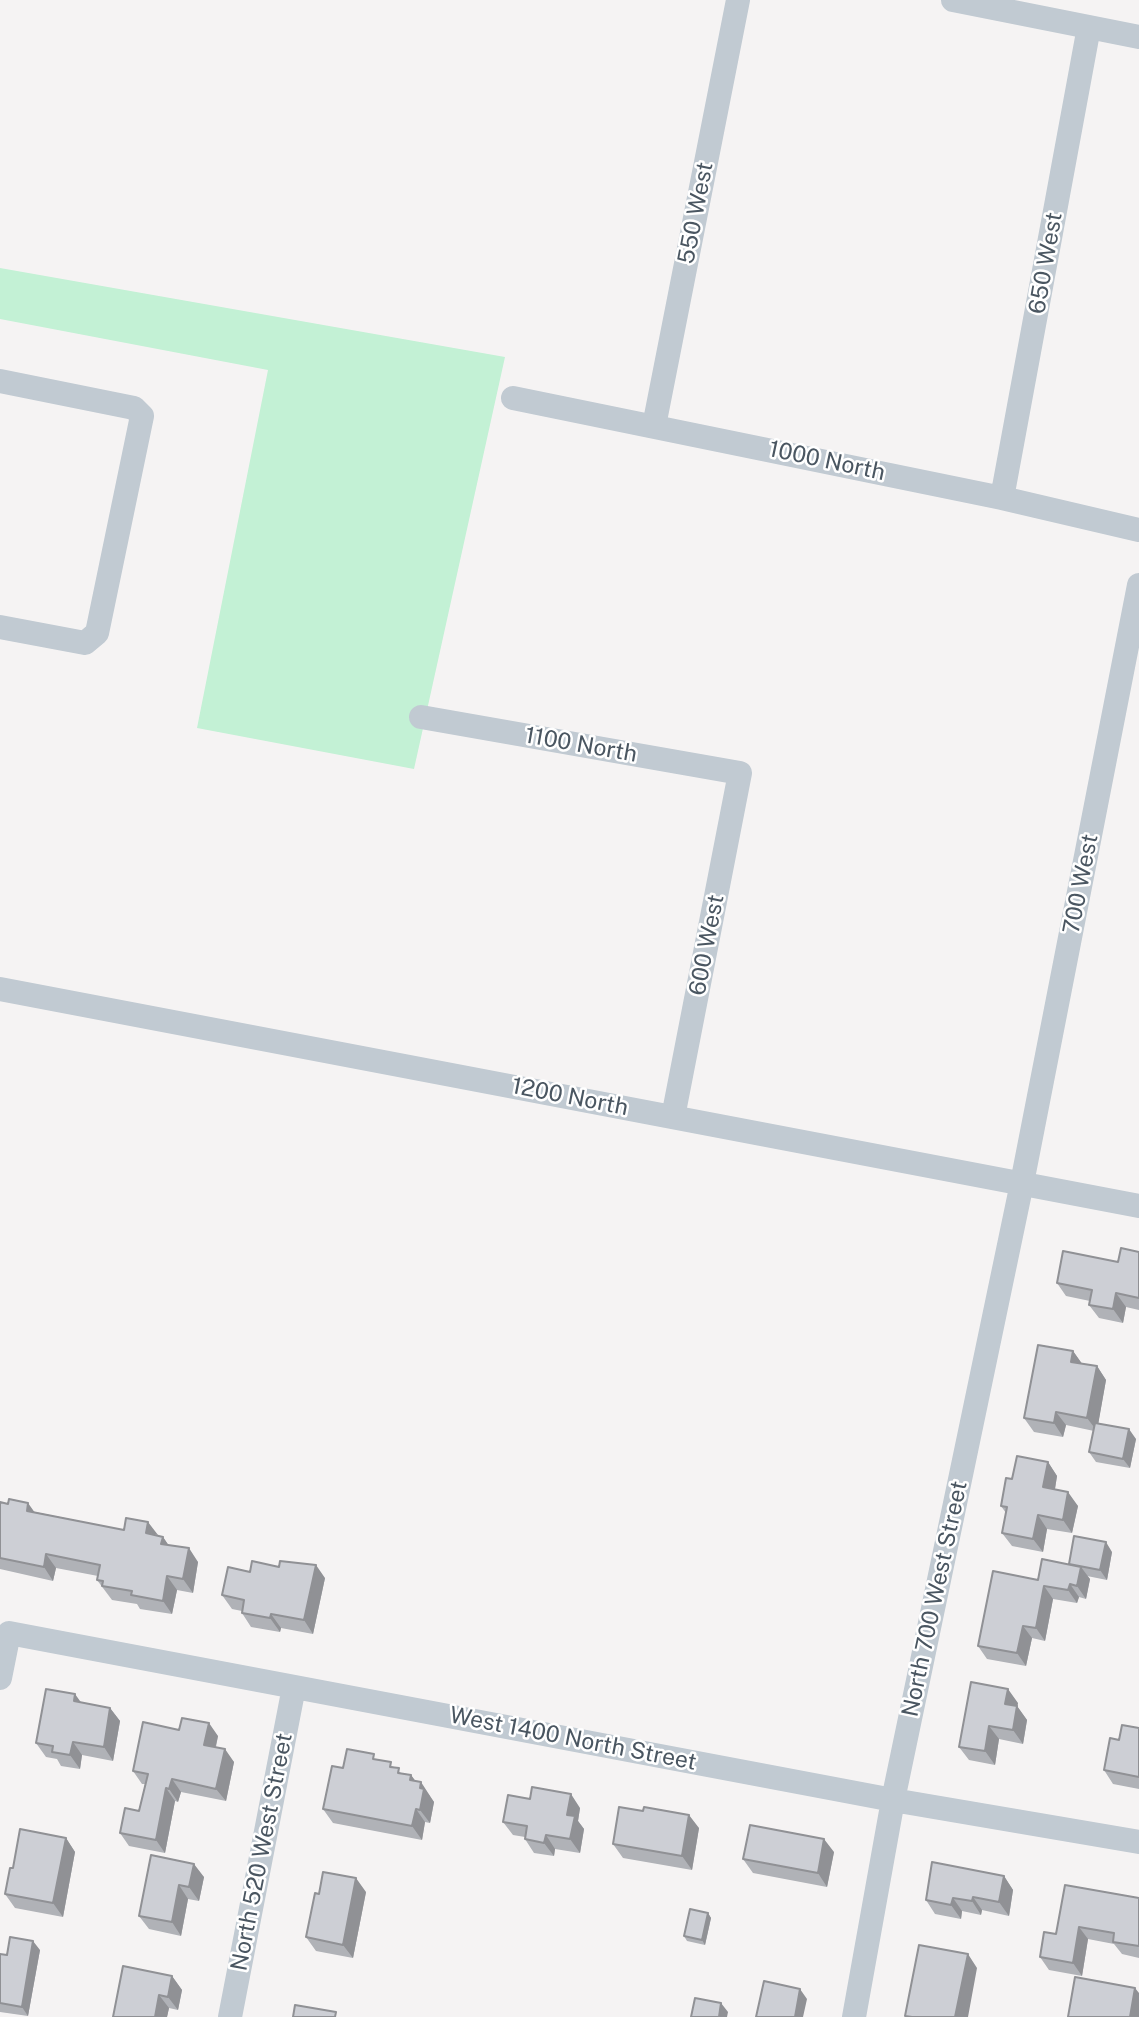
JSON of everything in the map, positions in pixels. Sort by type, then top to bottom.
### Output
[{"type":"street","name":"550 West","points":[[654,426],[738,0]]},
{"type":"street","points":[[953,0],[1139,37]]},
{"type":"street","name":"650 West","points":[[1002,498],[1089,27]]},
{"type":"street","points":[[0,381],[134,408],[142,416],[97,633],[85,643],[0,627]]},
{"type":"street","name":"1000 North","points":[[513,398],[1002,498],[1139,530]]},
{"type":"street","name":"700 West","points":[[1022,1183],[1139,585]]},
{"type":"street","name":"1100 North","points":[[421,717],[740,773]]},
{"type":"street","name":"600 West","points":[[673,1117],[740,773]]},
{"type":"street","name":"1200 North","points":[[0,989],[1139,1206]]},
{"type":"street","name":"North 700 West Street","points":[[854,2017],[893,1800],[1022,1183]]},
{"type":"street","name":"West 1400 North Street","points":[[0,1678],[9,1633],[893,1800],[1139,1843]]},
{"type":"street","name":"North 520 West Street","points":[[230,2017],[294,1686]]},
{"type":"green space","points":[[0,268],[505,357],[414,769],[197,728],[268,370],[0,319]]},
{"type":"building","points":[[1121,1248],[1139,1252],[1139,1298],[1116,1293],[1113,1309],[1089,1305],[1092,1290],[1057,1283],[1063,1251],[1118,1262]]},
{"type":"building","points":[[1038,1345],[1073,1351],[1071,1362],[1097,1366],[1087,1418],[1056,1412],[1054,1423],[1024,1418]]},
{"type":"building","points":[[1095,1423],[1129,1429],[1123,1459],[1089,1452]]},
{"type":"building","points":[[1017,1456],[1048,1462],[1043,1487],[1068,1492],[1063,1520],[1038,1515],[1033,1539],[1002,1533],[1007,1507],[1001,1506],[1006,1478],[1012,1479]]},
{"type":"building","points":[[9,1499],[28,1503],[27,1511],[124,1530],[126,1518],[148,1522],[146,1533],[163,1537],[161,1544],[189,1548],[183,1579],[167,1576],[163,1601],[131,1595],[132,1591],[102,1586],[103,1581],[97,1580],[100,1565],[46,1554],[44,1567],[0,1558],[0,1502],[8,1504]]},
{"type":"building","points":[[1074,1536],[1106,1542],[1100,1570],[1069,1564]]},
{"type":"building","points":[[1042,1559],[1081,1567],[1077,1586],[1070,1584],[1068,1590],[1044,1586],[1036,1628],[1023,1626],[1017,1653],[978,1646],[993,1571],[1038,1580]]},
{"type":"building","points":[[252,1561],[279,1567],[280,1561],[316,1565],[304,1620],[271,1614],[270,1618],[242,1613],[244,1600],[222,1595],[228,1567],[250,1572]]},
{"type":"building","points":[[971,1682],[1008,1689],[1005,1704],[1017,1706],[1013,1730],[989,1726],[985,1751],[959,1747]]},
{"type":"building","points":[[46,1689],[75,1694],[74,1701],[110,1708],[104,1747],[73,1742],[70,1755],[52,1752],[53,1746],[36,1743]]},
{"type":"building","points":[[182,1718],[209,1723],[204,1745],[225,1749],[216,1789],[172,1779],[169,1789],[166,1788],[156,1840],[120,1833],[125,1808],[139,1811],[148,1774],[133,1771],[143,1722],[179,1730]]},
{"type":"building","points":[[1122,1725],[1139,1728],[1139,1777],[1104,1770],[1110,1738],[1119,1740]]},
{"type":"building","points":[[347,1749],[374,1754],[373,1759],[391,1762],[390,1767],[399,1768],[398,1773],[411,1775],[410,1780],[421,1782],[420,1788],[424,1789],[420,1810],[416,1809],[412,1826],[323,1809],[332,1766],[343,1768]]},
{"type":"building","points":[[532,1787],[571,1794],[567,1815],[575,1816],[570,1839],[546,1835],[544,1843],[525,1839],[527,1826],[503,1822],[508,1795],[530,1799]]},
{"type":"building","points":[[619,1807],[643,1811],[644,1807],[689,1815],[682,1856],[613,1844]]},
{"type":"building","points":[[750,1825],[824,1839],[818,1873],[743,1859]]},
{"type":"building","points":[[20,1829],[66,1838],[53,1903],[5,1894]]},
{"type":"building","points":[[151,1855],[194,1864],[189,1887],[179,1885],[172,1922],[139,1916]]},
{"type":"building","points":[[932,1862],[1004,1876],[999,1902],[973,1897],[972,1901],[953,1898],[951,1905],[926,1900]]},
{"type":"building","points":[[323,1872],[356,1878],[343,1945],[306,1937],[315,1893],[319,1894]]},
{"type":"building","points":[[1065,1885],[1139,1898],[1139,1946],[1113,1942],[1114,1933],[1079,1927],[1073,1963],[1040,1957],[1044,1932],[1056,1934]]},
{"type":"building","points":[[690,1909],[708,1913],[702,1940],[684,1936]]},
{"type":"building","points":[[10,1937],[33,1941],[22,2007],[0,2003],[0,1954],[7,1955]]},
{"type":"building","points":[[919,1945],[968,1954],[955,2017],[905,2016]]},
{"type":"building","points":[[123,1966],[172,1976],[168,1997],[159,1995],[155,2017],[113,2017]]},
{"type":"building","points":[[1075,1977],[1135,1988],[1130,2017],[1068,2017]]},
{"type":"building","points":[[764,1981],[800,1989],[795,2017],[756,2017]]},
{"type":"building","points":[[695,1998],[721,2003],[719,2017],[691,2017]]},
{"type":"building","points":[[295,2005],[336,2012],[335,2017],[293,2017]]}]
